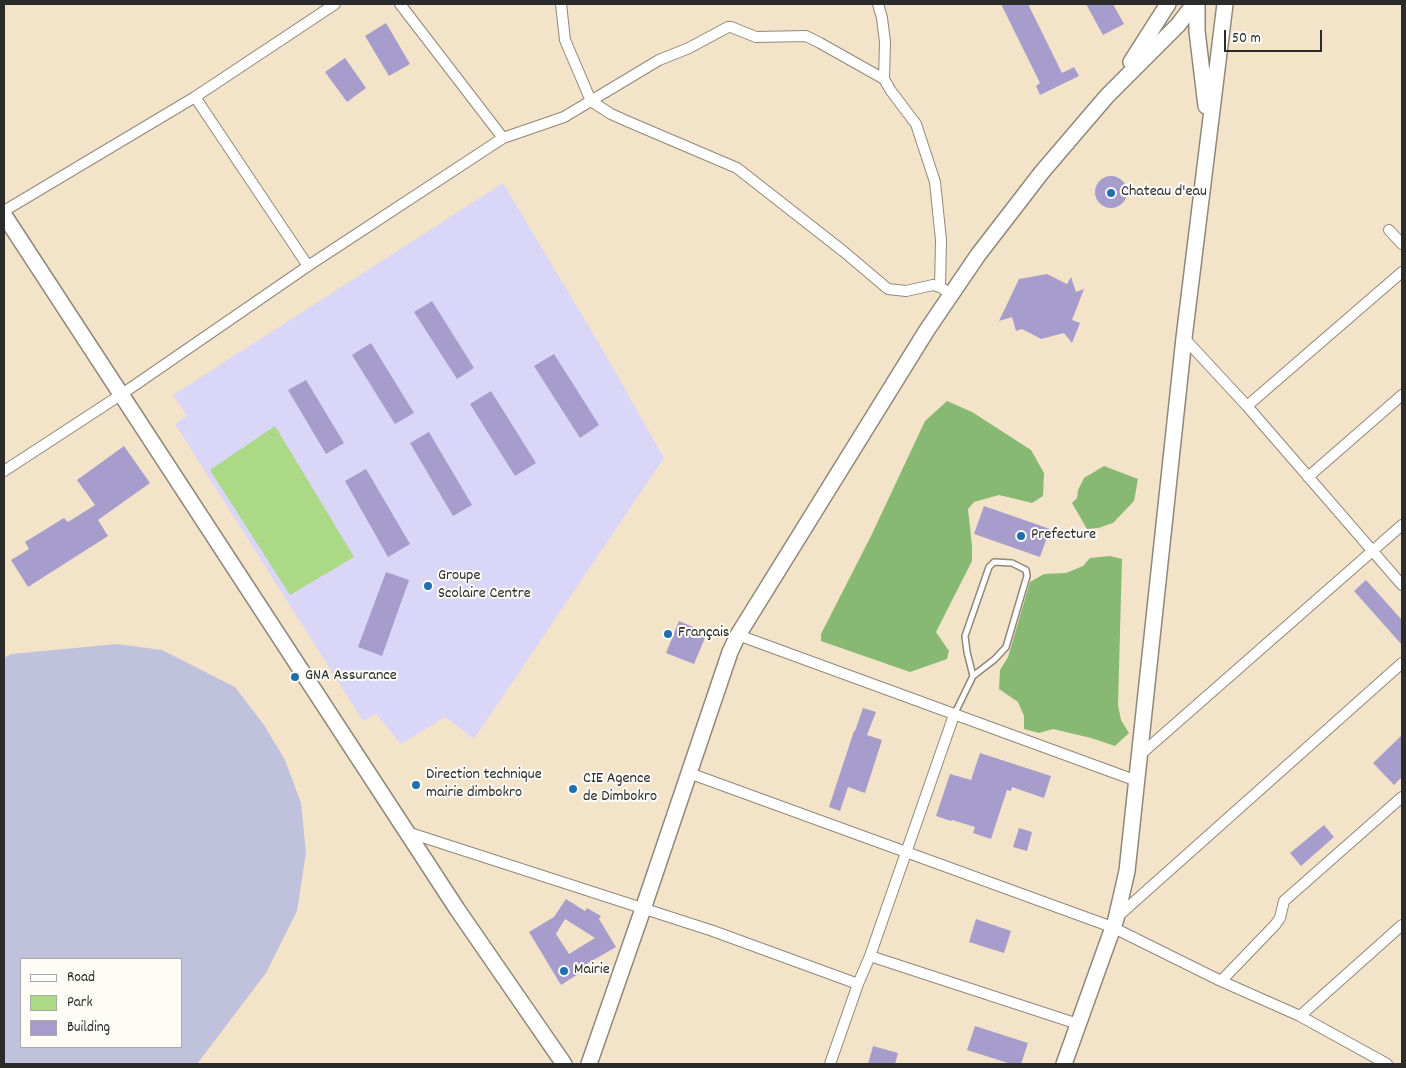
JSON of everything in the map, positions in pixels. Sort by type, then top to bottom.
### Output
[{"type":"main road","points":[[1107,96],[1146,40],[1168,4]]},
{"type":"main road","points":[[589,1064],[730,652],[738,634],[946,291],[978,255],[1036,180],[1107,96],[1178,25],[1196,4]]},
{"type":"main road","points":[[1196,4],[1197,31],[1209,135]]},
{"type":"main road","points":[[1064,1064],[1114,923],[1127,871],[1184,338],[1225,4]]},
{"type":"main road","points":[[4,215],[457,910],[564,1064]]},
{"type":"street","points":[[4,211],[195,97],[335,4]]},
{"type":"street","points":[[400,4],[503,138]]},
{"type":"street","points":[[562,4],[565,40],[591,101],[610,114],[737,168],[843,251],[888,289],[906,291],[931,286],[946,291],[940,225],[932,172],[916,124],[885,83],[886,42],[878,4]]},
{"type":"street","points":[[4,471],[122,394],[308,266],[503,138],[564,117],[659,60],[731,26],[756,37],[806,36],[884,79]]},
{"type":"street","points":[[195,97],[308,266]]},
{"type":"street","points":[[1389,230],[1402,244]]},
{"type":"street","points":[[1247,406],[1402,272]]},
{"type":"street","points":[[1184,338],[1247,406],[1402,585]]},
{"type":"street","points":[[1308,476],[1402,395]]},
{"type":"street","points":[[1141,754],[1402,525]]},
{"type":"street","points":[[738,634],[1137,781]]},
{"type":"street","points":[[1114,923],[1402,663]]},
{"type":"street","points":[[830,1064],[858,984],[870,956],[954,715]]},
{"type":"street","points":[[689,773],[906,851],[1004,889],[1114,923],[1221,981],[1300,1016],[1387,1064]]},
{"type":"street","points":[[1221,981],[1276,926],[1284,901],[1402,797]]},
{"type":"street","points":[[407,832],[712,931],[858,984]]},
{"type":"street","points":[[1300,1016],[1402,925]]},
{"type":"street","points":[[870,956],[1078,1024]]},
{"type":"lane","points":[[954,715],[973,676],[1006,647],[1028,576],[1026,570],[1012,563],[994,562],[989,567],[965,636],[973,676]]},
{"type":"shaded area","name":"Groupe Scolaire Centre","points":[[503,183],[604,352],[664,458],[474,739],[445,717],[401,744],[376,714],[363,721],[175,424],[187,416],[173,395]]},
{"type":"shaded area","points":[[117,644],[162,650],[235,687],[264,725],[285,760],[301,803],[306,853],[297,911],[266,973],[197,1064],[4,1064],[4,658],[11,654]]},
{"type":"green space","points":[[947,401],[972,412],[1031,450],[1044,473],[1043,496],[1032,503],[999,495],[974,502],[968,509],[972,561],[936,632],[949,651],[947,659],[910,672],[821,641],[821,634],[871,536],[925,421]]},
{"type":"green space","points":[[275,426],[354,557],[290,595],[210,470]]},
{"type":"green space","points":[[1104,466],[1138,479],[1134,501],[1113,523],[1087,529],[1072,503],[1077,498],[1078,490],[1084,478]]},
{"type":"green space","points":[[1110,556],[1122,559],[1118,705],[1121,720],[1129,733],[1115,746],[1053,729],[1039,733],[1024,729],[1024,716],[1018,702],[999,689],[1000,670],[1008,657],[1030,582],[1044,574],[1066,573],[1083,566],[1090,558]]},
{"type":"building","points":[[1001,4],[1028,4],[1062,73],[1074,67],[1079,76],[1040,95],[1036,86],[1040,83]]},
{"type":"building","points":[[1086,4],[1113,4],[1124,24],[1103,35]]},
{"type":"building","points":[[386,23],[410,64],[389,76],[365,36]]},
{"type":"building","points":[[345,58],[366,88],[347,102],[325,72]]},
{"type":"building","name":"Chateau d'eau","points":[[1111,176],[1117,177],[1122,181],[1126,186],[1126,198],[1122,203],[1117,207],[1111,208],[1105,207],[1100,203],[1096,198],[1095,192],[1096,186],[1100,181],[1105,177]]},
{"type":"building","points":[[1047,274],[1067,284],[1071,277],[1076,292],[1084,289],[1072,320],[1080,323],[1072,343],[1064,333],[1041,339],[1022,329],[1016,331],[1012,317],[999,321],[1019,279]]},
{"type":"building","points":[[432,301],[474,368],[457,379],[414,312]]},
{"type":"building","points":[[371,343],[414,413],[395,424],[352,355]]},
{"type":"building","points":[[554,354],[599,425],[580,438],[534,366]]},
{"type":"building","points":[[306,380],[344,443],[326,454],[288,390]]},
{"type":"building","points":[[491,391],[536,463],[515,476],[470,404]]},
{"type":"building","points":[[429,432],[472,505],[453,516],[410,443]]},
{"type":"building","points":[[124,446],[150,483],[98,520],[108,536],[28,587],[11,560],[29,549],[25,542],[64,518],[68,522],[95,505],[77,480]]},
{"type":"building","points":[[366,469],[410,544],[388,557],[345,481]]},
{"type":"building","points":[[984,506],[1050,529],[1040,557],[974,534]]},
{"type":"building","points":[[386,572],[409,580],[382,656],[358,647]]},
{"type":"building","points":[[1366,580],[1402,620],[1402,645],[1354,591]]},
{"type":"building","points":[[679,621],[707,633],[694,664],[666,653]]},
{"type":"building","points":[[863,708],[876,712],[867,735],[882,740],[865,793],[848,787],[840,811],[829,807]]},
{"type":"building","points":[[1402,735],[1402,777],[1394,785],[1373,763]]},
{"type":"building","points":[[980,753],[1051,776],[1044,798],[1012,787],[1011,791],[1007,790],[991,839],[973,833],[975,827],[936,816],[950,774],[971,780]]},
{"type":"building","points":[[1324,825],[1334,837],[1301,866],[1290,853]]},
{"type":"building","points":[[1019,828],[1032,832],[1027,851],[1013,847]]},
{"type":"building","points":[[566,899],[585,911],[587,908],[601,916],[599,919],[616,947],[578,969],[580,973],[561,985],[529,932],[554,917]],"holes":[[[565,919],[595,938],[569,954],[556,934]]]},
{"type":"building","points":[[976,919],[1011,931],[1004,953],[969,942]]},
{"type":"building","points":[[975,1026],[1028,1043],[1021,1064],[1011,1064],[967,1050]]},
{"type":"building","points":[[873,1046],[898,1053],[895,1064],[868,1064]]},
{"type":"place","name":"Chateau d'eau","points":[[1111,193]]},
{"type":"place","name":"Prefecture","points":[[1021,536]]},
{"type":"place","name":"Groupe Scolaire Centre","points":[[428,586]]},
{"type":"place","name":"Français","points":[[668,634]]},
{"type":"place","name":"GNA Assurance","points":[[295,677]]},
{"type":"place","name":"Direction technique mairie dimbokro","points":[[416,785]]},
{"type":"place","name":"CIE Agence de Dimbokro","points":[[573,789]]},
{"type":"place","name":"Mairie","points":[[564,971]]}]
